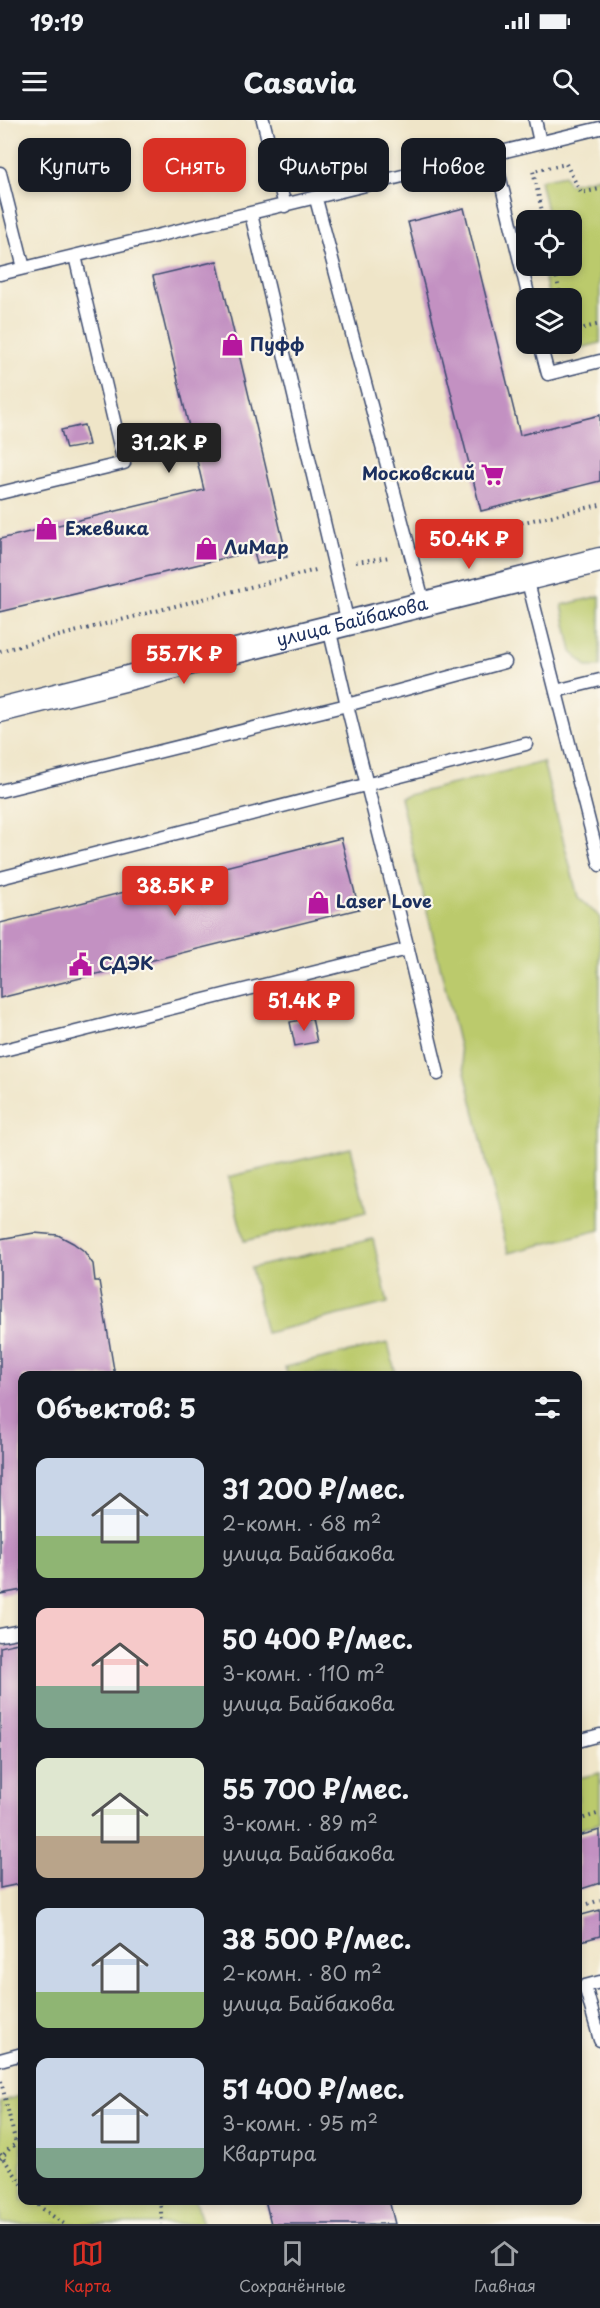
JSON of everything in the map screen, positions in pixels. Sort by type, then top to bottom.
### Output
[{"type":"street","name":"улица Байбакова","points":[[0,710],[600,560]]},
{"type":"lane","points":[[263,120],[285,206]]},
{"type":"lane","points":[[535,120],[540,142]]},
{"type":"lane","points":[[506,151],[600,128]]},
{"type":"lane","points":[[0,173],[24,268]]},
{"type":"lane","points":[[0,274],[401,178]]},
{"type":"lane","points":[[503,192],[527,288]]},
{"type":"lane","points":[[316,199],[424,604]]},
{"type":"lane","points":[[251,214],[334,566],[347,705],[438,1074]]},
{"type":"lane","points":[[0,492],[124,463],[75,256]]},
{"type":"lane","points":[[543,354],[548,374],[600,361]]},
{"type":"lane","points":[[527,578],[600,865]]},
{"type":"lane","points":[[0,790],[347,705],[505,662]]},
{"type":"lane","points":[[556,692],[600,680]]},
{"type":"lane","points":[[0,878],[526,744]]},
{"type":"lane","points":[[0,1051],[408,949]]},
{"type":"lane","points":[[0,1635],[18,1632]]},
{"type":"lane","points":[[582,1740],[600,1735]]},
{"type":"lane","points":[[600,1982],[585,1986],[600,2040]]},
{"type":"lane","points":[[0,2060],[18,2055]]},
{"type":"path","points":[[542,210],[533,171],[566,164],[581,193],[600,189]]},
{"type":"path","points":[[582,328],[600,324]]},
{"type":"path","points":[[0,651],[334,566],[410,553],[470,534],[600,505]]},
{"type":"path","points":[[582,1819],[600,1813]]},
{"type":"path","points":[[588,1904],[600,1900]]},
{"type":"path","points":[[0,2076],[16,2144],[1,2156],[18,2179]]},
{"type":"path","points":[[39,2205],[64,2224]]},
{"type":"path","points":[[160,2205],[162,2224]]},
{"type":"green space","points":[[564,175],[569,184],[600,177],[600,343],[582,348],[582,288],[547,288],[544,276],[582,276],[582,210],[547,210],[540,180]]},
{"type":"green space","points":[[600,596],[600,667],[587,667],[572,652],[562,605]]},
{"type":"green space","points":[[543,762],[578,897],[600,917],[600,1230],[508,1253],[400,797]]},
{"type":"green space","points":[[351,1148],[366,1212],[244,1241],[228,1177]]},
{"type":"green space","points":[[373,1239],[388,1303],[266,1333],[251,1268]]},
{"type":"green space","points":[[388,1343],[395,1371],[286,1371],[285,1367]]},
{"type":"green space","points":[[600,1773],[600,1823],[582,1829],[582,1777]]},
{"type":"green space","points":[[18,2096],[18,2205],[197,2205],[203,2224],[0,2224],[0,2102]]},
{"type":"building","points":[[464,208],[520,435],[600,415],[600,481],[481,511],[408,222]]},
{"type":"building","points":[[217,261],[287,557],[257,564],[254,551],[0,612],[0,539],[204,490],[153,276]]},
{"type":"building","points":[[84,425],[89,445],[66,449],[61,430]]},
{"type":"building","points":[[341,838],[359,909],[0,998],[0,923]]},
{"type":"building","points":[[312,1018],[317,1042],[295,1046],[290,1022]]},
{"type":"building","points":[[34,1233],[58,1235],[84,1251],[93,1264],[95,1281],[99,1281],[114,1371],[18,1371],[18,1591],[0,1594],[0,1239]]},
{"type":"building","points":[[18,1643],[18,1884],[0,1888],[0,1647]]},
{"type":"building","points":[[600,1830],[600,1883],[582,1889],[582,1835]]},
{"type":"building","points":[[600,1910],[600,1936],[582,1941],[582,1915]]},
{"type":"building","points":[[266,2205],[390,2205],[395,2224],[271,2224]]},
{"type":"place","name":"Пуфф","points":[[232,345]]},
{"type":"place","name":"Московский","points":[[493,474]]},
{"type":"place","name":"Ежевика","points":[[47,529]]},
{"type":"place","name":"ЛиМар","points":[[206,548]]},
{"type":"place","name":"Laser Love","points":[[318,902]]},
{"type":"place","name":"СДЭК","points":[[81,964]]}]
